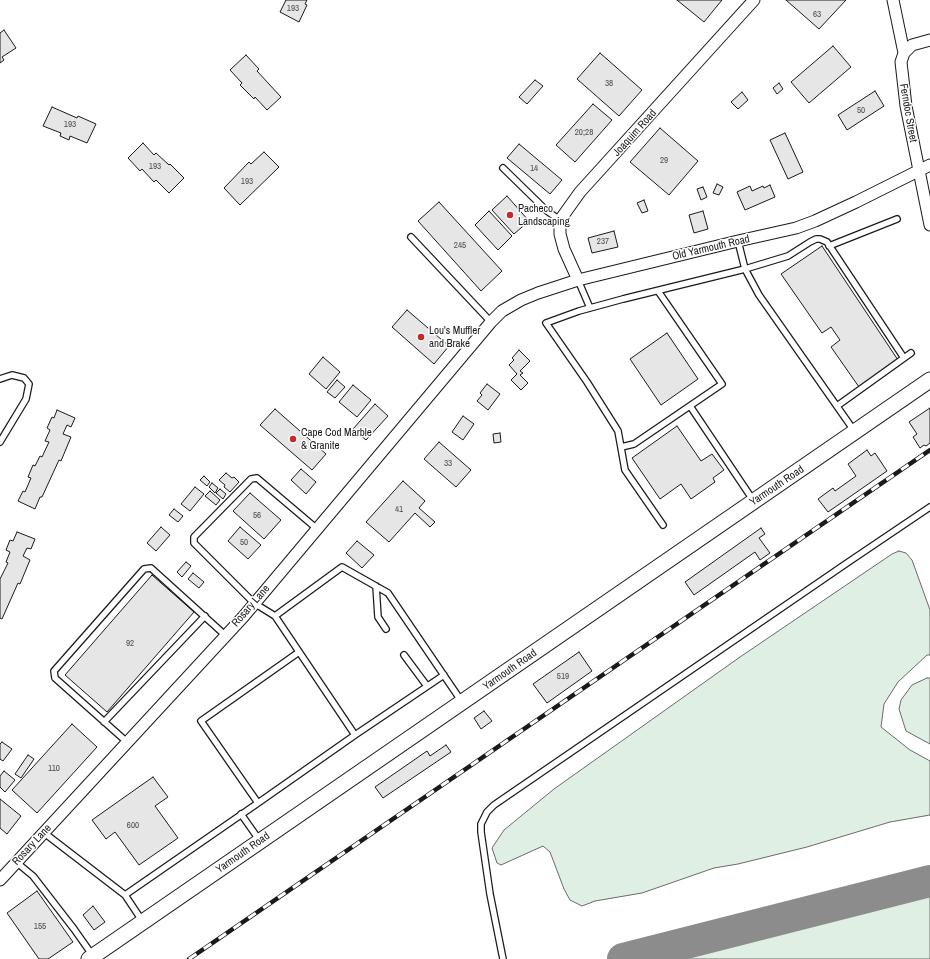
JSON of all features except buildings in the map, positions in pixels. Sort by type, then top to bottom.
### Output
[{"type":"main road","name":"Yarmouth Road","points":[[91,958],[930,380]]},
{"type":"street","name":"Joaquim Road","points":[[560,220],[580,192],[754,0]]},
{"type":"street","name":"Ferndoc Street","points":[[893,0],[904,53],[901,62],[902,76],[911,132],[930,225]]},
{"type":"street","points":[[904,53],[912,46],[930,40]]},
{"type":"street","name":"Old Yarmouth Road","points":[[491,322],[502,311],[521,300],[578,280],[796,228],[856,202],[930,165]]},
{"type":"street","points":[[560,220],[560,234],[564,249],[578,280]]},
{"type":"street","name":"Rosary Lane","points":[[0,880],[126,742],[226,636],[491,322]]},
{"type":"lane","points":[[503,168],[547,211],[560,220]]},
{"type":"lane","points":[[829,246],[897,218]]},
{"type":"lane","points":[[411,237],[491,322]]},
{"type":"lane","points":[[663,525],[625,470],[618,431],[587,382],[546,323],[590,308],[745,269],[788,256],[816,239],[824,240],[829,246],[904,358]]},
{"type":"lane","points":[[738,241],[745,269],[759,295],[855,432]]},
{"type":"lane","points":[[578,280],[590,308]]},
{"type":"lane","points":[[621,447],[634,444],[722,384],[658,291]]},
{"type":"lane","points":[[837,406],[911,353]]},
{"type":"lane","points":[[0,378],[12,375],[24,378],[29,384],[26,399],[0,442]]},
{"type":"lane","points":[[690,406],[754,502]]},
{"type":"lane","points":[[316,528],[257,478],[251,479],[194,537],[194,544],[254,603],[275,616],[354,735]]},
{"type":"lane","points":[[503,959],[491,901],[481,832],[481,824],[487,812],[494,805],[930,507]]},
{"type":"lane","points":[[275,616],[342,567],[388,593],[462,702]]},
{"type":"lane","points":[[126,742],[55,678],[54,672],[144,569],[151,568],[226,636]]},
{"type":"lane","points":[[376,586],[378,617],[386,629]]},
{"type":"lane","points":[[104,722],[205,616]]},
{"type":"lane","points":[[258,803],[201,721],[299,652]]},
{"type":"lane","points":[[404,655],[427,686]]},
{"type":"lane","points":[[125,895],[354,735],[444,675]]},
{"type":"lane","points":[[241,814],[261,841]]},
{"type":"lane","points":[[44,832],[125,895],[143,922]]},
{"type":"lane","points":[[16,862],[33,876],[74,929],[91,958]]},
{"type":"green space","points":[[899,551],[906,553],[912,560],[930,610],[930,655],[927,655],[898,682],[884,704],[881,727],[910,750],[930,761],[930,815],[890,822],[807,847],[738,864],[714,868],[642,893],[595,901],[582,906],[570,900],[564,889],[550,852],[543,846],[501,865],[497,863],[492,848],[504,830],[554,789],[740,657],[892,554]]},
{"type":"green space","points":[[930,678],[930,744],[906,731],[899,709],[901,700],[912,685]]},
{"type":"green space","points":[[930,892],[930,959],[667,959],[798,927]]},
{"type":"taxiway","points":[[623,959],[930,881]]},
{"type":"railway","points":[[189,959],[930,450]]},
{"type":"place","name":"Pacheco Landscaping","points":[[510,215]]},
{"type":"place","name":"Lou's Muffler and Brake","points":[[421,337]]},
{"type":"place","name":"Cape Cod Marble & Granite","points":[[293,439]]}]
